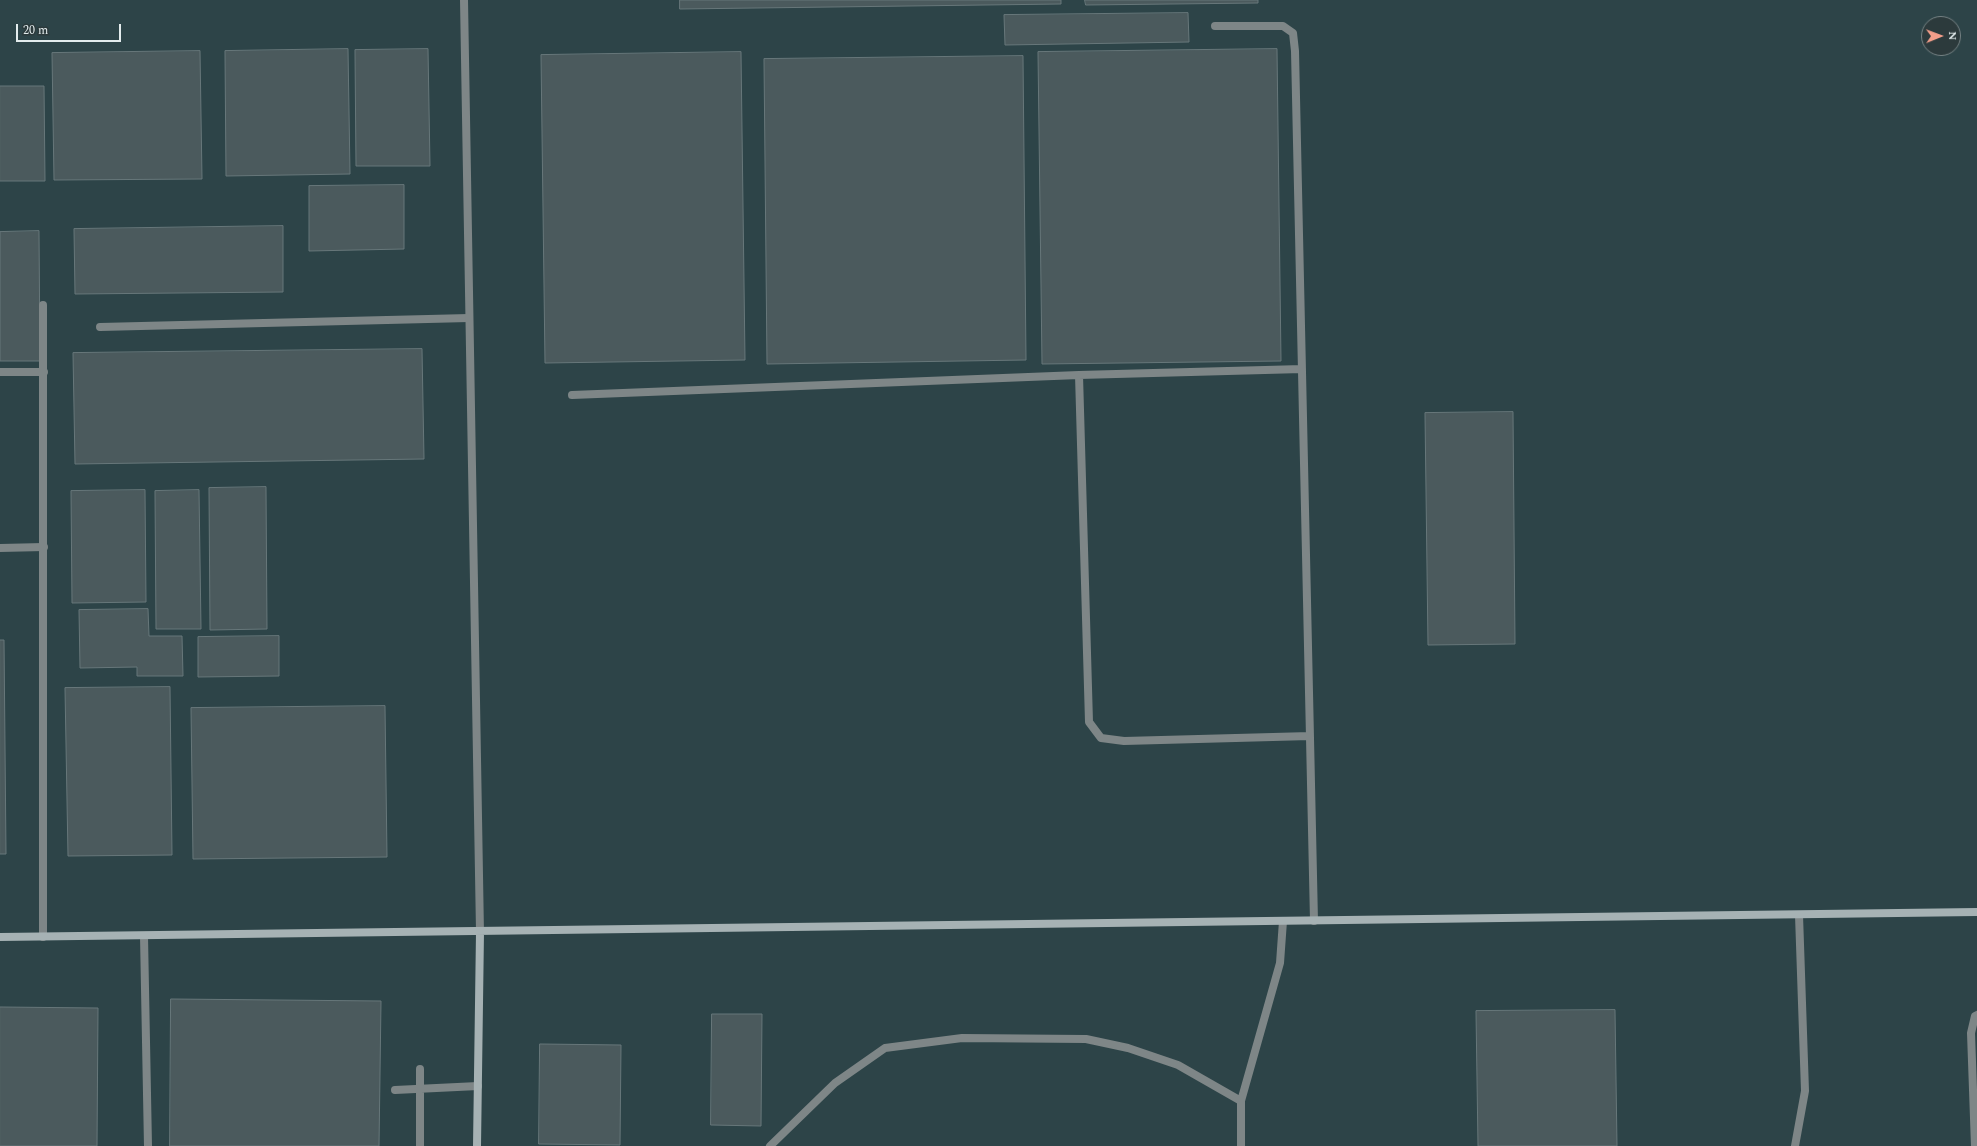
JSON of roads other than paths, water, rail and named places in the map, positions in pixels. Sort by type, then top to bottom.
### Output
[{"type":"street","points":[[464,0],[480,932],[477,1146]]},
{"type":"street","points":[[1215,26],[1283,26],[1293,33],[1295,51],[1314,921]]},
{"type":"street","points":[[43,305],[43,937]]},
{"type":"street","points":[[100,327],[470,318]]},
{"type":"street","points":[[572,395],[1079,375],[1302,369]]},
{"type":"street","points":[[0,372],[44,372]]},
{"type":"street","points":[[1079,375],[1089,722],[1101,738],[1124,741],[1310,736]]},
{"type":"street","points":[[0,548],[44,546]]},
{"type":"street","points":[[0,937],[1977,912]]},
{"type":"street","points":[[1796,1146],[1805,1091],[1799,915]]},
{"type":"street","points":[[1241,1146],[1241,1101],[1280,963],[1283,921]]},
{"type":"street","points":[[144,936],[148,1146]]},
{"type":"street","points":[[1975,1146],[1971,1033],[1975,1016],[1977,1015]]},
{"type":"street","points":[[770,1146],[835,1083],[885,1048],[962,1038],[1086,1040],[1128,1048],[1178,1065],[1241,1101]]},
{"type":"street","points":[[420,1069],[420,1146]]},
{"type":"street","points":[[395,1090],[420,1090],[478,1086]]}]
